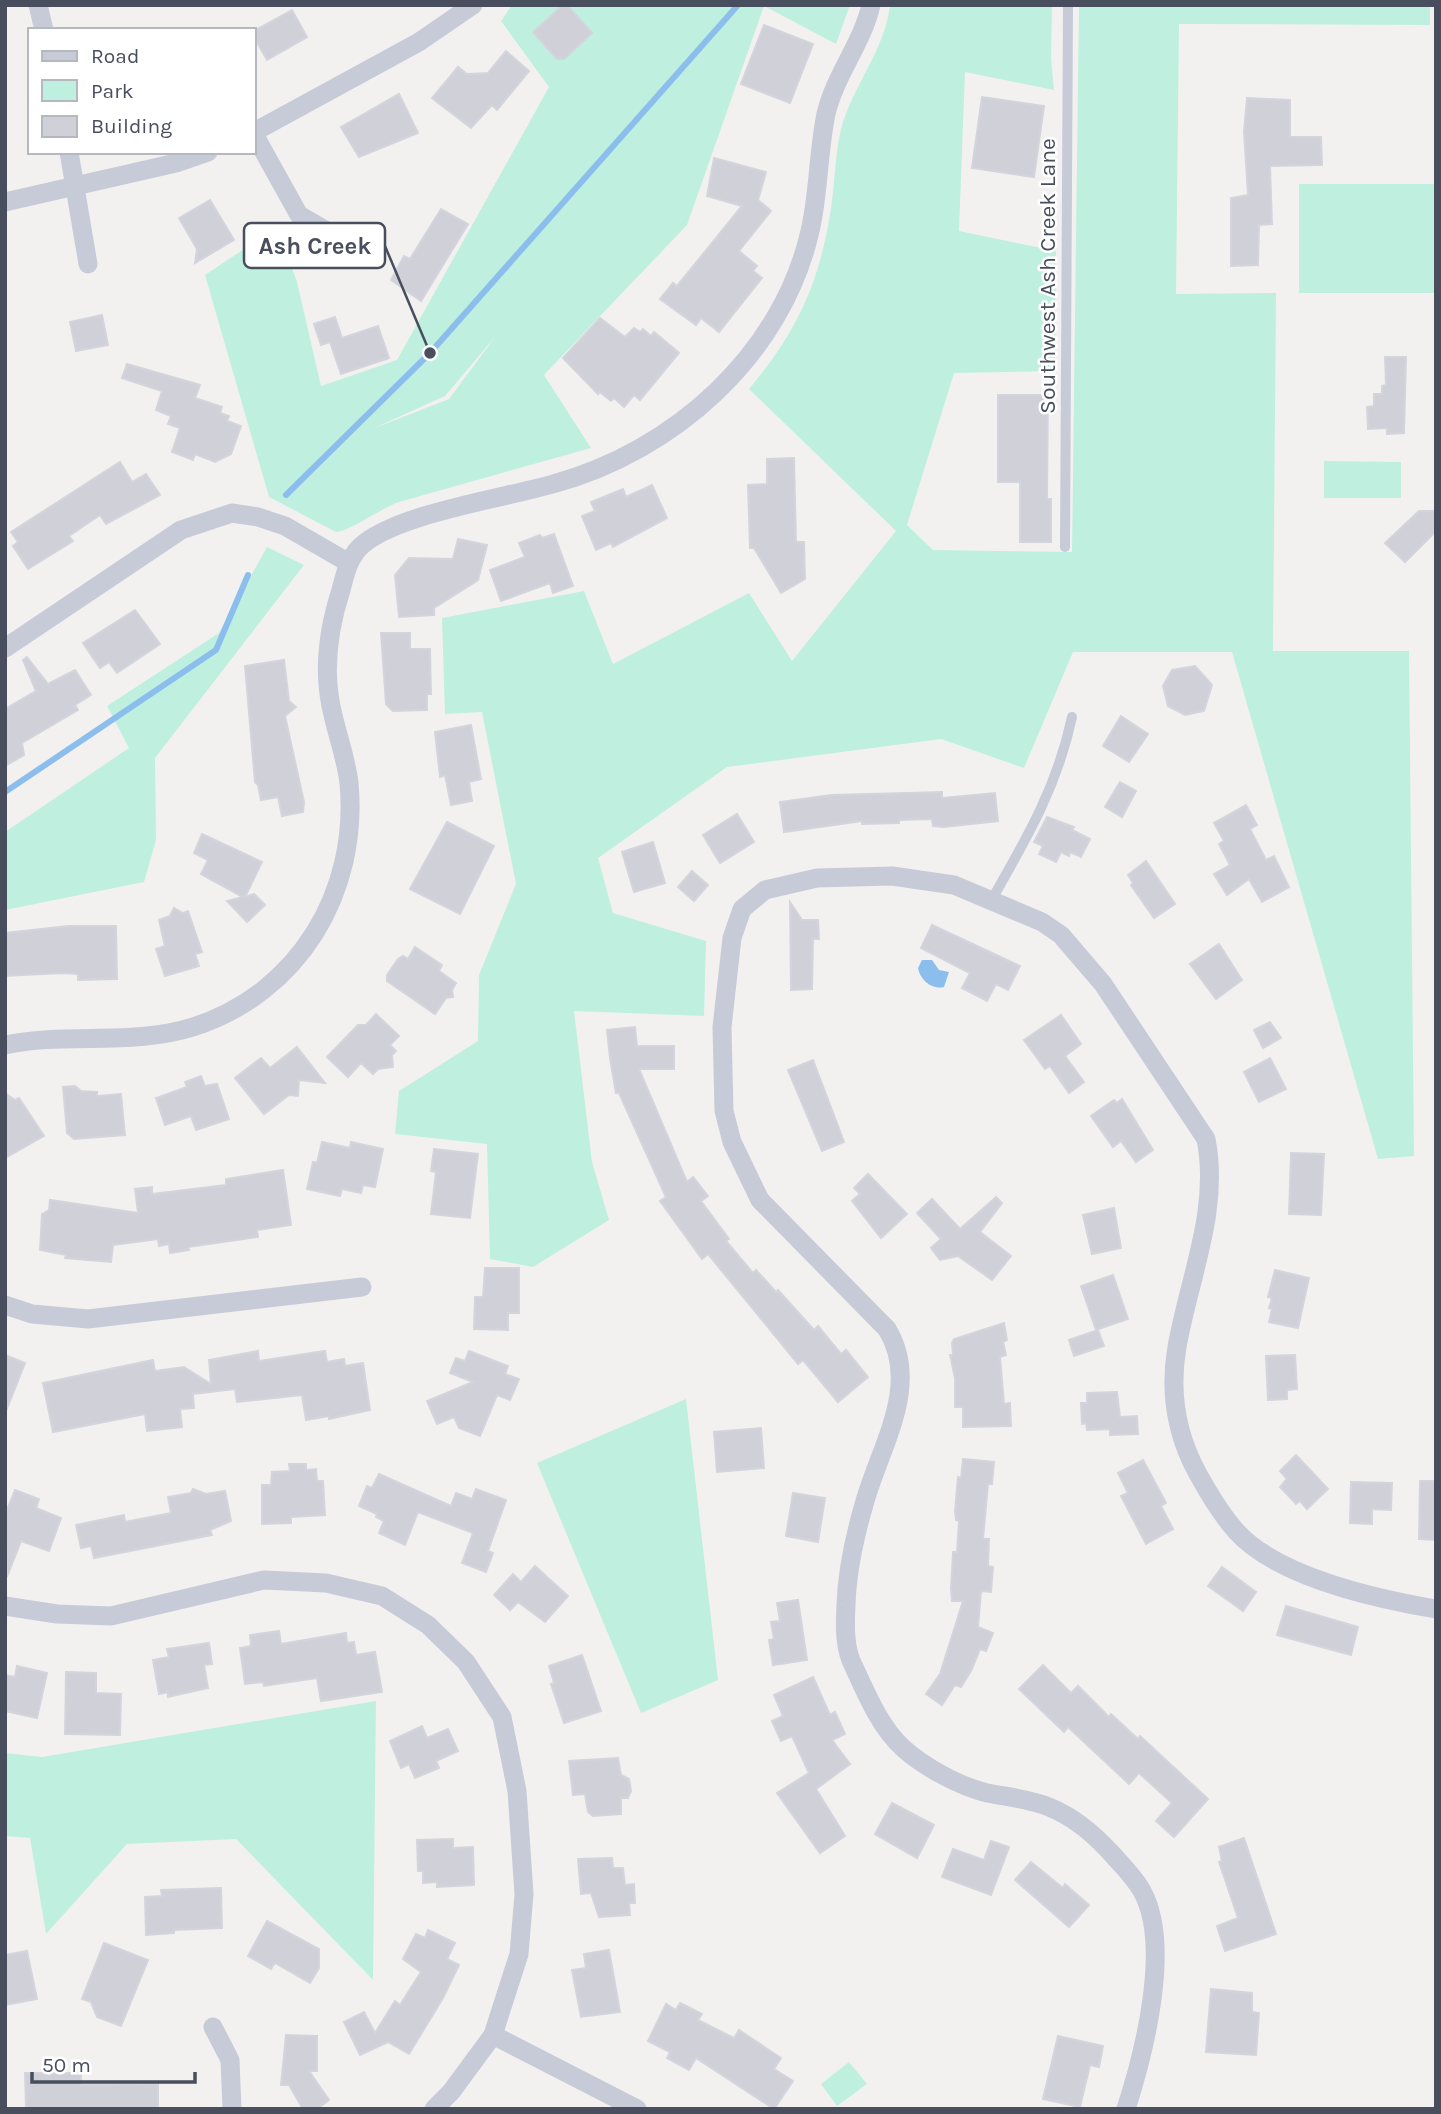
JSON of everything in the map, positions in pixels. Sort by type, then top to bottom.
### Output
[{"type":"street","points":[[38,5],[44,28]]},
{"type":"street","points":[[256,132],[419,42],[473,5]]},
{"type":"street","points":[[5,1045],[38,1038],[143,1035],[190,1028],[224,1014],[254,997],[283,975],[311,943],[333,902],[346,860],[351,818],[348,776],[330,702],[328,661],[331,622],[349,563],[360,547],[387,529],[559,483],[620,459],[667,432],[702,406],[732,376],[763,337],[787,298],[801,262],[810,230],[826,113],[835,88],[867,23],[871,5]]},
{"type":"street","points":[[256,137],[299,215],[337,237]]},
{"type":"street","points":[[69,154],[88,264]]},
{"type":"street","points":[[5,202],[176,163],[202,154]]},
{"type":"street","points":[[5,648],[181,530],[232,513],[258,517],[285,526],[349,563]]},
{"type":"street","points":[[1126,2109],[1146,2039],[1155,1955],[1143,1892],[1105,1846],[1076,1820],[1047,1806],[982,1792],[930,1767],[901,1746],[880,1721],[851,1663],[844,1628],[847,1572],[865,1500],[895,1417],[900,1388],[898,1347],[887,1329],[760,1200],[740,1163],[724,1111],[722,1027],[732,938],[742,909],[765,890],[817,878],[892,876],[954,885],[1042,922],[1061,935],[1103,984],[1206,1139],[1211,1163],[1210,1192],[1174,1367],[1178,1430],[1184,1448],[1214,1502],[1237,1533],[1255,1547],[1304,1573],[1384,1600],[1436,1609]]},
{"type":"street","points":[[5,1305],[42,1316],[88,1319],[362,1287]]},
{"type":"street","points":[[5,1606],[57,1614],[111,1616],[264,1580],[326,1583],[382,1596],[429,1625],[466,1662],[502,1717],[517,1791],[524,1894],[519,1954],[493,2035],[451,2092],[434,2109]]},
{"type":"street","points":[[213,2027],[230,2060],[232,2109]]},
{"type":"street","points":[[493,2035],[637,2109]]},
{"type":"lane","name":"Southwest Ash Creek Lane","points":[[1065,547],[1068,5]]},
{"type":"lane","points":[[992,899],[1050,793],[1063,758],[1072,717]]},
{"type":"green space","points":[[512,5],[850,5],[836,44],[764,6],[687,225],[544,375],[591,448],[399,502],[336,532],[269,497],[205,275],[277,227],[297,282],[321,386],[397,360],[549,87],[501,21]],"holes":[[[495,337],[449,399],[372,429],[445,396]]]},
{"type":"green space","points":[[890,5],[1052,5],[1051,58],[1054,90],[965,72],[959,231],[1056,251],[1055,371],[954,373],[907,525],[933,550],[1072,552],[1079,5],[1430,5],[1430,25],[1179,24],[1176,294],[1276,293],[1273,651],[1409,651],[1414,1156],[1378,1159],[1232,652],[1073,652],[1024,768],[941,739],[727,767],[598,858],[613,913],[706,941],[704,1016],[574,1011],[592,1162],[609,1220],[533,1267],[490,1259],[487,1144],[395,1134],[399,1091],[478,1041],[479,975],[516,884],[482,712],[445,714],[442,618],[584,591],[613,664],[749,593],[792,661],[896,531],[749,389],[781,347],[813,283],[831,208],[841,129],[882,37]]},
{"type":"green space","points":[[1299,184],[1436,184],[1436,293],[1299,293]]},
{"type":"green space","points":[[1324,461],[1401,462],[1401,498],[1324,498]]},
{"type":"green space","points":[[267,547],[304,565],[155,758],[156,840],[144,882],[5,910],[5,832],[129,748],[107,706],[219,633]]},
{"type":"green space","points":[[686,1399],[718,1680],[641,1713],[537,1463]]},
{"type":"green space","points":[[376,1701],[373,1980],[236,1839],[127,1844],[46,1934],[30,1838],[5,1836],[5,1753],[42,1757]]},
{"type":"green space","points":[[849,2062],[867,2084],[837,2106],[821,2084]]},
{"type":"water","points":[[922,960],[932,960],[939,970],[949,972],[944,987],[935,987],[924,980],[918,968]]},
{"type":"building","points":[[563,5],[567,5],[592,33],[564,59],[557,59],[533,32]]},
{"type":"building","points":[[292,10],[307,37],[267,60],[256,41],[256,30]]},
{"type":"building","points":[[764,25],[813,44],[790,103],[741,84]]},
{"type":"building","points":[[506,51],[529,71],[497,110],[492,105],[471,128],[432,98],[458,67],[467,74],[488,73]]},
{"type":"building","points":[[399,94],[418,133],[359,157],[341,127]]},
{"type":"building","points":[[982,97],[1044,106],[1034,177],[972,168]]},
{"type":"building","points":[[1247,98],[1290,100],[1290,137],[1321,137],[1322,165],[1270,166],[1272,224],[1259,225],[1258,265],[1231,266],[1231,198],[1248,195],[1244,132]]},
{"type":"building","points":[[714,158],[766,172],[758,200],[771,211],[739,251],[757,266],[753,271],[762,278],[719,332],[701,318],[696,325],[660,299],[673,283],[677,286],[742,206],[707,196]]},
{"type":"building","points":[[210,200],[234,240],[195,263],[197,249],[179,218]]},
{"type":"building","points":[[441,209],[468,224],[421,301],[391,280],[404,256],[410,259]]},
{"type":"building","points":[[102,315],[108,345],[76,351],[70,322]]},
{"type":"building","points":[[335,317],[342,338],[378,326],[389,358],[341,374],[330,342],[321,345],[314,324]]},
{"type":"building","points":[[600,318],[625,337],[634,328],[640,332],[643,329],[651,336],[654,332],[679,353],[640,400],[634,395],[624,407],[614,398],[611,401],[600,392],[598,394],[563,358]]},
{"type":"building","points":[[1385,357],[1406,357],[1404,433],[1387,434],[1387,428],[1368,429],[1367,407],[1374,406],[1374,394],[1382,394],[1382,386],[1386,385]]},
{"type":"building","points":[[127,364],[200,385],[195,398],[222,407],[220,413],[229,416],[227,421],[241,426],[231,454],[215,462],[195,454],[193,460],[172,452],[180,428],[168,424],[171,416],[156,410],[162,391],[122,378]]},
{"type":"building","points":[[998,395],[1048,395],[1047,499],[1051,499],[1051,542],[1020,542],[1020,482],[998,482]]},
{"type":"building","points":[[794,458],[796,542],[804,542],[805,579],[781,593],[754,548],[750,548],[748,485],[767,484],[767,459]]},
{"type":"building","points":[[120,462],[132,482],[146,474],[160,495],[106,524],[100,515],[69,536],[73,541],[28,569],[13,546],[18,542],[11,532]]},
{"type":"building","points":[[652,485],[667,518],[613,547],[611,543],[596,550],[582,516],[595,511],[591,502],[623,489],[626,497]]},
{"type":"building","points":[[1419,511],[1436,511],[1436,531],[1405,562],[1385,543]]},
{"type":"building","points":[[554,534],[573,586],[553,593],[550,583],[501,601],[490,570],[525,557],[519,543],[540,535],[542,538]]},
{"type":"building","points":[[458,539],[487,545],[478,580],[434,608],[434,615],[399,617],[395,575],[409,558],[453,559]]},
{"type":"building","points":[[135,610],[160,644],[117,673],[109,662],[100,668],[83,643]]},
{"type":"building","points":[[381,633],[410,633],[410,649],[430,649],[431,694],[427,694],[427,710],[393,711],[386,704]]},
{"type":"building","points":[[27,657],[48,684],[75,670],[91,695],[75,705],[78,710],[22,743],[24,755],[5,766],[5,709],[36,691],[23,660]]},
{"type":"building","points":[[284,660],[289,701],[296,707],[285,716],[304,802],[303,812],[282,816],[278,797],[261,800],[255,782],[245,666]]},
{"type":"building","points":[[1195,666],[1212,685],[1204,711],[1185,715],[1168,706],[1163,686],[1172,670]]},
{"type":"building","points":[[1121,716],[1148,734],[1129,762],[1103,746]]},
{"type":"building","points":[[471,725],[481,779],[469,782],[472,801],[451,805],[445,775],[440,777],[435,732]]},
{"type":"building","points":[[1120,782],[1136,791],[1122,817],[1105,807]]},
{"type":"building","points":[[942,792],[942,798],[995,793],[998,821],[944,827],[933,826],[932,819],[899,820],[899,823],[862,824],[862,821],[784,832],[780,802],[831,795]]},
{"type":"building","points":[[1246,805],[1257,825],[1250,829],[1266,860],[1274,856],[1289,887],[1262,902],[1249,879],[1227,895],[1214,874],[1230,865],[1219,844],[1224,841],[1214,823]]},
{"type":"building","points":[[737,814],[754,842],[720,863],[703,835]]},
{"type":"building","points":[[1047,817],[1074,827],[1072,830],[1090,839],[1081,857],[1070,852],[1069,856],[1061,852],[1056,862],[1039,854],[1043,846],[1034,842]]},
{"type":"building","points":[[447,822],[494,846],[460,914],[410,889]]},
{"type":"building","points":[[202,834],[262,862],[245,897],[254,894],[265,905],[247,922],[227,901],[243,897],[201,874],[208,860],[194,853]]},
{"type":"building","points":[[653,842],[665,883],[634,892],[622,852]]},
{"type":"building","points":[[1146,861],[1175,904],[1154,918],[1131,885],[1133,883],[1128,875]]},
{"type":"building","points":[[692,871],[708,885],[694,901],[678,887]]},
{"type":"building","points":[[790,902],[802,920],[818,920],[819,939],[813,939],[812,989],[791,990]]},
{"type":"building","points":[[174,908],[183,913],[188,911],[202,952],[195,954],[199,966],[165,976],[156,949],[165,946],[159,920],[170,916]]},
{"type":"building","points":[[932,925],[1020,966],[1008,990],[996,984],[987,1001],[962,988],[970,973],[921,948]]},
{"type":"building","points":[[69,926],[116,926],[117,979],[78,980],[78,974],[63,973],[5,976],[5,933]]},
{"type":"building","points":[[1219,944],[1242,980],[1216,999],[1190,964]]},
{"type":"building","points":[[415,947],[442,965],[439,971],[456,983],[452,990],[453,997],[446,998],[435,1014],[387,981],[387,975],[398,959],[403,956],[408,959]]},
{"type":"building","points":[[376,1014],[399,1036],[390,1045],[396,1051],[392,1055],[393,1067],[378,1069],[373,1074],[361,1063],[348,1077],[327,1057],[358,1025],[366,1025]]},
{"type":"building","points":[[1061,1015],[1081,1044],[1065,1056],[1084,1082],[1069,1093],[1050,1066],[1045,1069],[1024,1040]]},
{"type":"building","points":[[1270,1022],[1281,1038],[1263,1048],[1254,1030]]},
{"type":"building","points":[[635,1027],[637,1046],[674,1046],[674,1069],[639,1069],[687,1182],[693,1177],[708,1196],[701,1201],[729,1239],[726,1241],[753,1273],[756,1270],[776,1292],[778,1290],[814,1330],[818,1326],[841,1354],[846,1350],[868,1377],[838,1402],[803,1360],[798,1364],[708,1254],[702,1259],[660,1201],[666,1197],[619,1093],[616,1093],[610,1058],[607,1030]]},
{"type":"building","points":[[297,1047],[325,1083],[299,1080],[298,1096],[289,1095],[264,1114],[235,1078],[261,1058],[270,1068]]},
{"type":"building","points":[[1270,1058],[1286,1089],[1259,1102],[1244,1072]]},
{"type":"building","points":[[813,1060],[844,1142],[822,1151],[788,1070]]},
{"type":"building","points":[[201,1076],[205,1086],[217,1084],[229,1119],[196,1130],[191,1116],[165,1125],[156,1098],[187,1087],[185,1082]]},
{"type":"building","points":[[75,1086],[81,1091],[97,1092],[97,1096],[121,1094],[125,1135],[74,1139],[67,1133],[63,1087]]},
{"type":"building","points":[[5,1093],[15,1100],[19,1098],[44,1136],[5,1158]]},
{"type":"building","points":[[1122,1099],[1153,1150],[1136,1162],[1121,1141],[1113,1147],[1091,1116],[1114,1100],[1117,1103]]},
{"type":"building","points":[[322,1142],[350,1148],[351,1142],[383,1149],[375,1187],[363,1185],[361,1193],[342,1189],[340,1196],[307,1189],[313,1162],[317,1163]]},
{"type":"building","points":[[434,1149],[478,1154],[470,1218],[431,1214],[436,1172],[431,1171]]},
{"type":"building","points":[[1291,1153],[1324,1154],[1321,1215],[1289,1214]]},
{"type":"building","points":[[283,1170],[291,1225],[257,1230],[258,1237],[188,1247],[189,1250],[170,1253],[169,1244],[159,1246],[158,1239],[113,1245],[111,1262],[65,1258],[66,1255],[40,1250],[42,1214],[49,1210],[50,1200],[138,1213],[135,1189],[152,1187],[152,1194],[226,1185],[226,1179]]},
{"type":"building","points":[[868,1174],[907,1214],[881,1238],[852,1201],[860,1194],[854,1188]]},
{"type":"building","points":[[996,1197],[1002,1203],[980,1232],[1011,1256],[992,1280],[958,1256],[940,1260],[931,1248],[941,1239],[917,1213],[932,1199],[960,1229]]},
{"type":"building","points":[[1114,1208],[1121,1248],[1092,1254],[1083,1215]]},
{"type":"building","points":[[485,1268],[519,1268],[519,1313],[508,1313],[508,1330],[474,1329],[475,1297],[483,1297]]},
{"type":"building","points":[[1275,1270],[1309,1278],[1298,1328],[1269,1322],[1272,1298],[1268,1297]]},
{"type":"building","points":[[1113,1275],[1128,1319],[1096,1330],[1081,1286]]},
{"type":"building","points":[[1004,1323],[1007,1340],[1003,1342],[1006,1355],[1000,1357],[1004,1404],[1010,1403],[1011,1426],[963,1427],[963,1407],[955,1407],[955,1378],[950,1355],[953,1355],[952,1343],[954,1339]]},
{"type":"building","points":[[1098,1330],[1104,1346],[1074,1356],[1069,1340]]},
{"type":"building","points":[[258,1351],[259,1361],[325,1351],[327,1362],[344,1359],[345,1366],[363,1363],[370,1410],[329,1419],[329,1416],[306,1420],[302,1395],[237,1402],[235,1389],[193,1394],[194,1408],[180,1409],[182,1427],[147,1431],[145,1414],[53,1432],[43,1383],[153,1360],[155,1371],[184,1367],[211,1384],[209,1360]]},
{"type":"building","points":[[469,1351],[508,1366],[505,1374],[519,1379],[510,1400],[497,1395],[480,1436],[459,1428],[454,1417],[437,1424],[427,1401],[473,1382],[450,1373],[456,1358],[465,1361]]},
{"type":"building","points":[[5,1355],[25,1363],[6,1411],[5,1411]]},
{"type":"building","points":[[1295,1355],[1297,1389],[1287,1390],[1287,1399],[1268,1400],[1266,1356]]},
{"type":"building","points":[[1117,1392],[1120,1417],[1137,1416],[1138,1434],[1110,1435],[1110,1429],[1087,1430],[1086,1423],[1082,1424],[1081,1403],[1087,1403],[1087,1393]]},
{"type":"building","points":[[761,1428],[764,1468],[717,1472],[714,1432]]},
{"type":"building","points":[[1296,1455],[1328,1489],[1307,1509],[1300,1501],[1296,1504],[1280,1487],[1287,1479],[1280,1471]]},
{"type":"building","points":[[963,1459],[994,1462],[992,1484],[988,1484],[983,1539],[989,1539],[988,1566],[993,1567],[991,1592],[981,1591],[978,1627],[993,1633],[986,1651],[980,1649],[961,1687],[955,1685],[942,1705],[926,1694],[940,1674],[963,1601],[952,1601],[951,1589],[953,1552],[957,1552],[959,1521],[956,1520],[955,1511],[958,1477],[961,1478]]},
{"type":"building","points":[[1143,1460],[1166,1503],[1161,1506],[1173,1529],[1146,1544],[1121,1496],[1128,1493],[1118,1473]]},
{"type":"building","points":[[289,1464],[306,1464],[306,1470],[316,1469],[317,1481],[323,1481],[325,1515],[291,1517],[291,1523],[262,1524],[262,1485],[271,1485],[272,1472],[290,1471]]},
{"type":"building","points":[[379,1474],[451,1506],[456,1493],[472,1499],[476,1489],[506,1500],[488,1551],[493,1553],[486,1572],[462,1563],[473,1533],[418,1512],[405,1545],[379,1533],[384,1521],[376,1517],[377,1514],[359,1506],[367,1486],[372,1488]]},
{"type":"building","points":[[1420,1481],[1436,1481],[1436,1540],[1419,1539]]},
{"type":"building","points":[[1351,1482],[1392,1483],[1391,1510],[1372,1509],[1372,1524],[1350,1523]]},
{"type":"building","points":[[193,1489],[206,1494],[225,1491],[231,1521],[210,1530],[212,1535],[94,1558],[91,1546],[81,1548],[76,1525],[124,1515],[125,1522],[171,1513],[168,1497],[191,1493]]},
{"type":"building","points":[[15,1490],[39,1499],[36,1508],[61,1518],[49,1551],[21,1541],[7,1577],[5,1515]]},
{"type":"building","points":[[793,1493],[825,1498],[818,1542],[786,1536]]},
{"type":"building","points":[[535,1566],[568,1596],[545,1622],[518,1602],[510,1610],[494,1595],[513,1574],[521,1582]]},
{"type":"building","points":[[1222,1567],[1256,1592],[1243,1611],[1208,1586]]},
{"type":"building","points":[[798,1600],[807,1660],[773,1665],[769,1640],[774,1639],[771,1622],[780,1621],[777,1603]]},
{"type":"building","points":[[1286,1606],[1358,1627],[1351,1655],[1277,1635]]},
{"type":"building","points":[[279,1631],[281,1644],[346,1633],[347,1643],[354,1642],[356,1655],[375,1652],[382,1692],[321,1701],[317,1678],[264,1686],[263,1682],[245,1684],[240,1648],[251,1646],[250,1635]]},
{"type":"building","points":[[209,1643],[212,1664],[204,1665],[208,1688],[168,1697],[168,1692],[159,1694],[153,1660],[169,1657],[167,1649]]},
{"type":"building","points":[[582,1655],[601,1711],[564,1723],[551,1684],[554,1683],[549,1666]]},
{"type":"building","points":[[1043,1665],[1071,1693],[1078,1686],[1109,1717],[1111,1714],[1138,1739],[1140,1736],[1208,1799],[1174,1837],[1156,1821],[1172,1803],[1139,1773],[1129,1784],[1068,1727],[1064,1732],[1019,1689]]},
{"type":"building","points":[[17,1666],[47,1673],[37,1718],[5,1711],[5,1675],[15,1677]]},
{"type":"building","points":[[66,1672],[96,1673],[96,1693],[121,1694],[120,1735],[65,1734]]},
{"type":"building","points":[[813,1677],[830,1715],[835,1712],[845,1734],[832,1740],[850,1764],[816,1789],[845,1836],[820,1853],[777,1793],[809,1773],[792,1736],[781,1741],[772,1721],[783,1716],[774,1695]]},
{"type":"building","points":[[422,1726],[427,1738],[448,1729],[458,1751],[436,1761],[439,1768],[415,1778],[409,1764],[401,1768],[390,1741]]},
{"type":"building","points":[[618,1758],[621,1775],[629,1779],[631,1791],[628,1798],[621,1798],[621,1814],[593,1816],[588,1812],[585,1794],[573,1795],[569,1761]]},
{"type":"building","points":[[892,1803],[934,1825],[917,1858],[875,1834]]},
{"type":"building","points":[[1244,1838],[1276,1934],[1225,1951],[1217,1926],[1238,1918],[1219,1862],[1222,1861],[1219,1847]]},
{"type":"building","points":[[453,1839],[453,1848],[473,1847],[474,1885],[437,1887],[437,1882],[423,1883],[423,1871],[418,1871],[417,1840]]},
{"type":"building","points":[[991,1841],[1009,1847],[991,1895],[942,1877],[953,1849],[984,1860]]},
{"type":"building","points":[[612,1858],[613,1868],[623,1868],[625,1885],[634,1884],[635,1903],[629,1903],[630,1915],[599,1917],[591,1893],[581,1894],[578,1859]]},
{"type":"building","points":[[1031,1862],[1063,1888],[1065,1884],[1089,1905],[1069,1927],[1015,1880]]},
{"type":"building","points":[[221,1888],[222,1928],[174,1930],[174,1933],[146,1935],[145,1897],[162,1896],[161,1890]]},
{"type":"building","points":[[267,1921],[319,1949],[319,1968],[310,1983],[275,1963],[271,1969],[248,1956]]},
{"type":"building","points":[[428,1930],[455,1943],[447,1959],[459,1965],[443,1998],[409,2054],[388,2042],[360,2055],[344,2022],[364,2012],[375,2033],[395,2001],[400,2005],[421,1972],[403,1959],[416,1934],[425,1938]]},
{"type":"building","points":[[104,1943],[148,1960],[121,2026],[97,2017],[91,2002],[82,1999]]},
{"type":"building","points":[[609,1950],[620,2012],[581,2017],[572,1970],[586,1968],[584,1954]]},
{"type":"building","points":[[27,1951],[37,1999],[5,2005],[5,1955]]},
{"type":"building","points":[[1211,1989],[1252,1993],[1252,2012],[1259,2013],[1256,2055],[1206,2052]]},
{"type":"building","points":[[680,2003],[702,2014],[698,2020],[734,2038],[739,2030],[781,2058],[774,2069],[793,2081],[774,2109],[696,2058],[689,2070],[667,2058],[670,2052],[648,2041],[666,2004],[676,2010]]},
{"type":"building","points":[[286,2035],[317,2036],[317,2071],[309,2071],[329,2100],[317,2109],[303,2109],[289,2085],[281,2085]]},
{"type":"building","points":[[1058,2036],[1103,2046],[1099,2067],[1090,2065],[1080,2107],[1043,2099]]},
{"type":"building","points":[[25,2073],[81,2073],[81,2085],[158,2084],[158,2109],[26,2109]]},
{"type":"waterway","points":[[286,495],[430,353],[738,5]]},
{"type":"waterway","points":[[5,792],[216,650],[248,575]]},
{"type":"place","name":"Ash Creek","points":[[430,353]]}]
